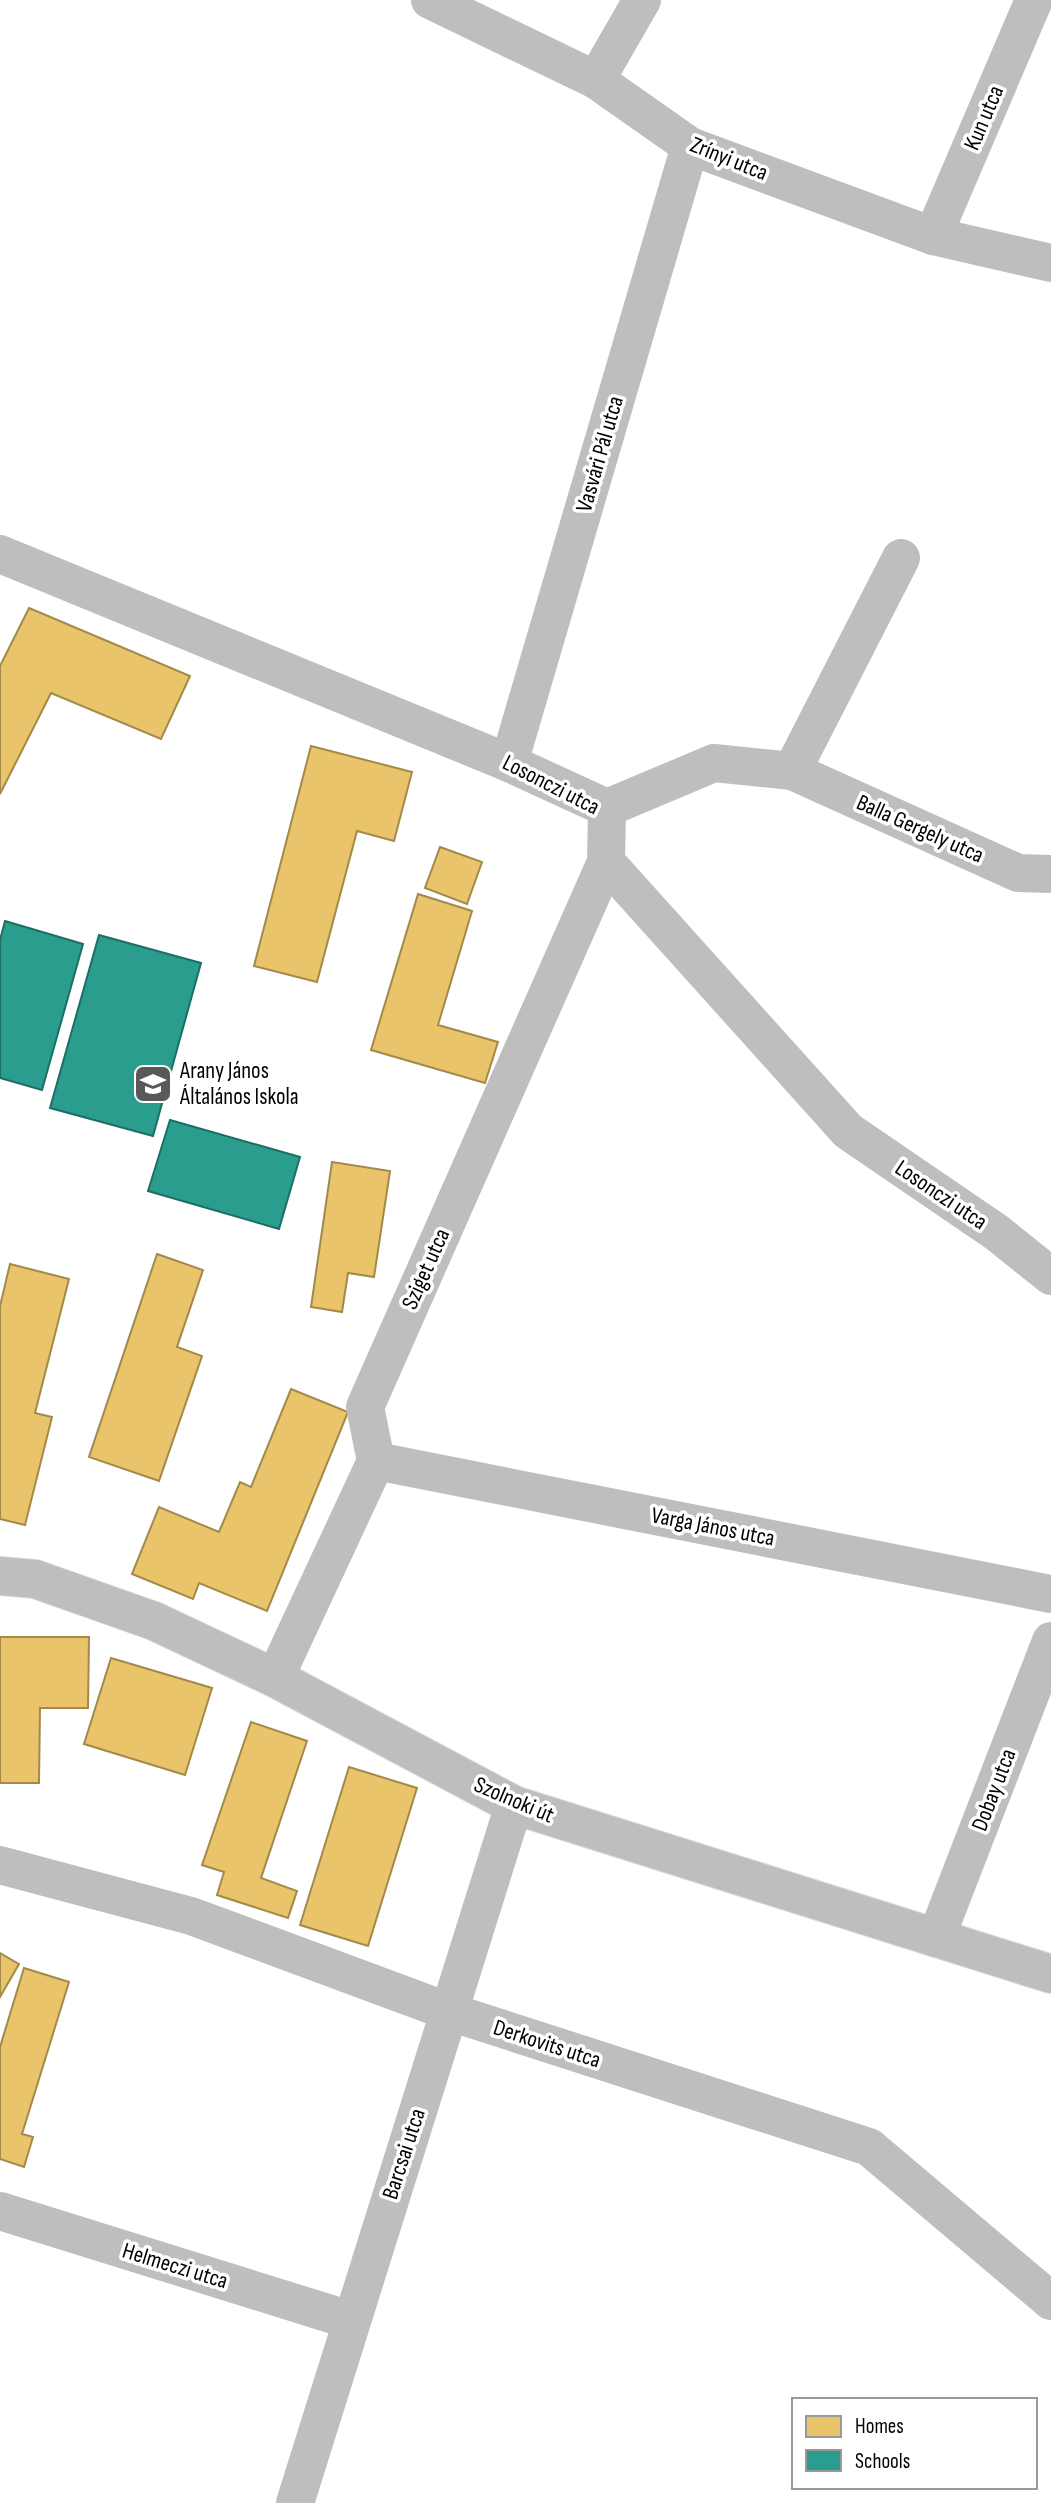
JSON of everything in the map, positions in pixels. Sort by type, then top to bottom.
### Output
[{"type":"street","name":"Zrínyi utca","points":[[430,0],[597,80],[691,146],[933,236],[1051,263]]},
{"type":"street","points":[[597,80],[642,0]]},
{"type":"street","name":"Kun utca","points":[[933,236],[1034,0]]},
{"type":"street","name":"Vasvári Pál utca","points":[[509,763],[691,146]]},
{"type":"street","name":"Losonczi utca","points":[[0,554],[509,763],[607,808],[606,862],[848,1132],[996,1231],[1051,1276]]},
{"type":"street","points":[[792,771],[901,558]]},
{"type":"street","name":"Balla Gergely utca","points":[[607,808],[715,762],[792,771],[1018,873],[1051,874]]},
{"type":"street","name":"Sziget utca","points":[[376,1461],[365,1407],[606,862]]},
{"type":"street","points":[[275,1678],[376,1461]]},
{"type":"street","name":"Varga János utca","points":[[376,1461],[1051,1594]]},
{"type":"street","name":"Szolnoki út","points":[[0,1576],[35,1579],[154,1621],[275,1678],[514,1805],[1051,1974]]},
{"type":"street","name":"Dobay utca","points":[[936,1938],[1051,1641]]},
{"type":"street","name":"Barcsai utca","points":[[295,2503],[350,2320],[514,1805]]},
{"type":"street","name":"Derkovits utca","points":[[0,1865],[191,1916],[450,2012],[869,2147],[1051,2301]]},
{"type":"street","name":"Helmeczi utca","points":[[0,2211],[350,2320]]},
{"type":"building: Homes","points":[[29,608],[190,676],[161,739],[51,693],[0,794],[0,666]]},
{"type":"building: Homes","points":[[311,746],[412,772],[394,841],[357,831],[317,982],[254,966]]},
{"type":"building: Homes","points":[[440,847],[482,862],[467,904],[425,888]]},
{"type":"building: Homes","points":[[418,894],[472,911],[438,1025],[498,1042],[485,1083],[371,1050]]},
{"type":"building: Homes","points":[[332,1162],[390,1171],[374,1277],[348,1273],[342,1312],[311,1307]]},
{"type":"building: Homes","points":[[157,1254],[203,1270],[177,1347],[202,1356],[159,1481],[89,1457]]},
{"type":"building: Homes","points":[[10,1264],[69,1279],[35,1413],[52,1417],[25,1525],[0,1519],[0,1306]]},
{"type":"building: Homes","points":[[291,1389],[348,1412],[267,1611],[199,1583],[193,1599],[132,1574],[159,1507],[219,1532],[240,1482],[251,1487]]},
{"type":"building: Homes","points":[[0,1637],[89,1637],[88,1708],[40,1708],[39,1783],[0,1783]]},
{"type":"building: Homes","points":[[111,1658],[212,1688],[185,1775],[84,1744]]},
{"type":"building: Homes","points":[[251,1722],[307,1741],[261,1878],[297,1891],[288,1918],[217,1895],[224,1872],[202,1865]]},
{"type":"building: Homes","points":[[349,1767],[417,1788],[368,1946],[300,1925]]},
{"type":"building: Homes","points":[[0,1953],[19,1964],[0,1997]]},
{"type":"building: Homes","points":[[24,1968],[69,1982],[22,2134],[33,2137],[24,2167],[0,2159],[0,2047]]},
{"type":"building: Schools","points":[[5,921],[83,944],[42,1090],[0,1078],[0,940]]},
{"type":"building: Schools","points":[[99,935],[201,963],[153,1136],[50,1108]]},
{"type":"building: Schools","points":[[170,1120],[300,1157],[279,1229],[148,1191]]},
{"type":"place","name":"Arany János Általános Iskola","points":[[153,1084]]}]
